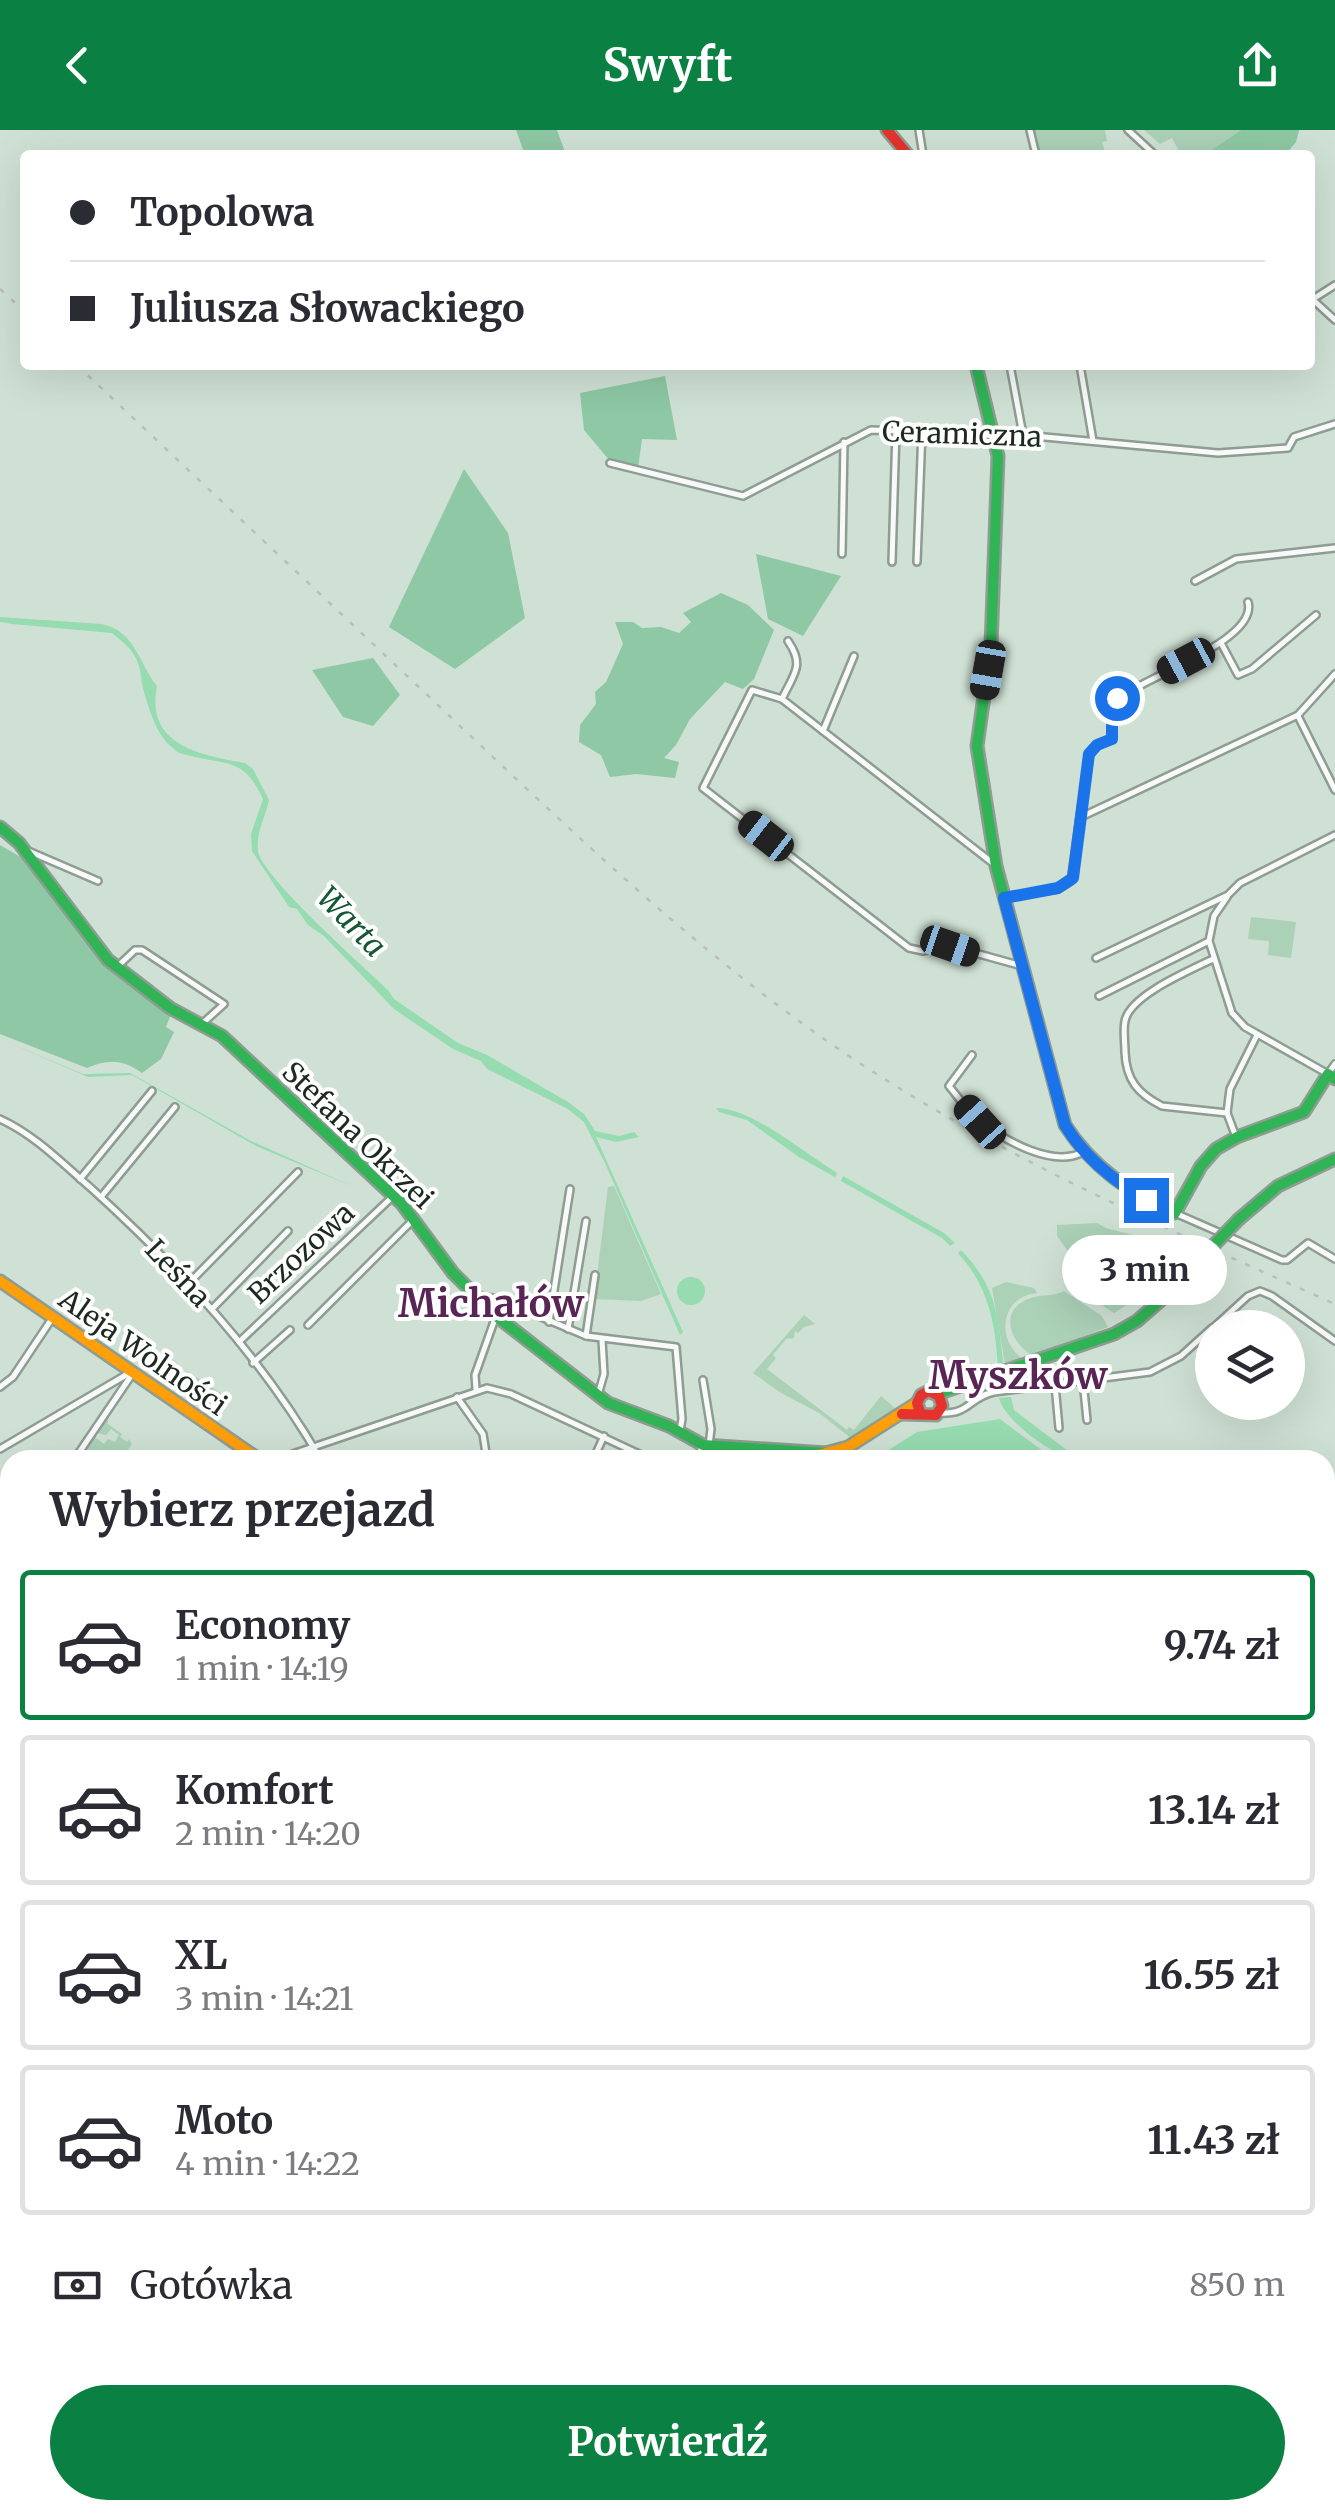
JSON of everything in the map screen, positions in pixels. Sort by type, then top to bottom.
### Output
[{"type":"street","points":[[887,130],[904,150]]},
{"type":"street","points":[[1128,130],[1150,150]]},
{"type":"street","points":[[1315,301],[1335,320]]},
{"type":"street","points":[[977,370],[998,456],[991,646],[976,746],[996,866],[1060,1114],[1084,1152],[1126,1189],[1286,1260],[1308,1243],[1335,1259]]},
{"type":"street","points":[[1011,370],[1023,435]]},
{"type":"street","points":[[1081,370],[1093,442]]},
{"type":"street","name":"Ceramiczna","points":[[610,463],[743,496],[871,430],[1023,435],[1218,453],[1288,448],[1294,437],[1335,424]]},
{"type":"street","points":[[892,562],[896,429]]},
{"type":"street","points":[[917,562],[922,430]]},
{"type":"street","points":[[842,554],[844,442]]},
{"type":"street","points":[[1195,581],[1236,560],[1335,548]]},
{"type":"street","points":[[1004,898],[1069,884],[1074,874],[1089,754],[1097,745],[1112,739],[1113,703],[1221,643],[1246,621],[1248,602]]},
{"type":"street","points":[[1221,643],[1238,676],[1252,669],[1316,615]]},
{"type":"street","points":[[782,698],[798,665],[798,656],[788,641]]},
{"type":"street","points":[[823,731],[854,656]]},
{"type":"street","points":[[1081,817],[1298,716],[1335,674]]},
{"type":"street","points":[[996,866],[782,698],[752,690],[703,788],[909,948],[923,951],[944,946],[1022,966]]},
{"type":"street","points":[[1298,716],[1335,790]]},
{"type":"street","name":"Stefana Okrzei","points":[[0,827],[117,967],[170,1008],[222,1036],[344,1153],[496,1316],[614,1406],[706,1445],[781,1450]]},
{"type":"street","points":[[1096,958],[1228,894],[1335,835]]},
{"type":"street","points":[[23,850],[98,881]]},
{"type":"street","points":[[1175,1213],[1201,1166],[1216,1149],[1236,1137],[1304,1112],[1333,1072],[1257,1035],[1234,1017],[1208,940],[1214,916],[1228,894]]},
{"type":"street","points":[[1100,996],[1208,940]]},
{"type":"street","points":[[117,967],[135,950],[142,950],[224,1004],[201,1026]]},
{"type":"street","points":[[1213,958],[1153,990],[1132,1008],[1125,1019],[1126,1057],[1136,1088],[1162,1106],[1227,1114]]},
{"type":"street","points":[[1236,1137],[1227,1114],[1230,1089],[1257,1035]]},
{"type":"street","points":[[972,1056],[949,1086],[980,1122],[1047,1157],[1084,1152]]},
{"type":"street","points":[[80,1179],[152,1090]]},
{"type":"street","points":[[101,1198],[175,1107]]},
{"type":"street","name":"Leśna","points":[[0,1119],[33,1138],[190,1282],[315,1450]]},
{"type":"street","points":[[918,1408],[930,1417],[958,1388],[1122,1330],[1161,1300],[1278,1186],[1332,1161]]},
{"type":"street","points":[[190,1282],[298,1172]]},
{"type":"street","points":[[549,1322],[570,1189]]},
{"type":"street","name":"Brzozowa","points":[[238,1343],[389,1201]]},
{"type":"street","points":[[568,1329],[586,1220]]},
{"type":"street","points":[[308,1325],[411,1223]]},
{"type":"street","points":[[212,1309],[288,1231]]},
{"type":"street","points":[[586,1336],[595,1275]]},
{"type":"street","name":"Aleja Wolności","points":[[0,1282],[245,1450]]},
{"type":"street","points":[[1233,1310],[1248,1296],[1263,1292],[1289,1310]]},
{"type":"street","points":[[476,1296],[502,1300],[586,1336],[676,1347],[680,1431]]},
{"type":"street","points":[[485,1450],[467,1393],[496,1316]]},
{"type":"street","points":[[0,1388],[9,1383],[52,1317]]},
{"type":"street","points":[[1305,1321],[1335,1341]]},
{"type":"street","points":[[253,1362],[290,1330]]},
{"type":"street","points":[[598,1395],[604,1374],[602,1340]]},
{"type":"street","points":[[918,1408],[923,1393],[960,1412],[981,1395],[998,1391],[1150,1372],[1195,1344]]},
{"type":"street","points":[[1039,1360],[1033,1376],[1044,1386]]},
{"type":"street","points":[[0,1449],[132,1372]]},
{"type":"street","points":[[81,1450],[132,1372]]},
{"type":"street","points":[[703,1450],[710,1416],[704,1380]]},
{"type":"street","points":[[1083,1382],[1087,1420]]},
{"type":"street","points":[[1055,1385],[1059,1428]]},
{"type":"street","points":[[302,1450],[467,1393],[501,1390],[632,1450]]},
{"type":"street","points":[[835,1450],[854,1444],[895,1416],[918,1408]]},
{"type":"street","points":[[598,1450],[604,1436]]},
{"type":"shaded area","points":[[516,130],[557,130],[564,150],[523,150]]},
{"type":"shaded area","points":[[1032,130],[1105,130],[1104,150],[1036,150]]},
{"type":"shaded area","points":[[1144,130],[1241,130],[1211,150],[1178,150],[1172,138],[1160,144]]},
{"type":"shaded area","points":[[1241,130],[1299,130],[1289,150],[1211,150]]},
{"type":"shaded area","points":[[665,376],[677,440],[642,439],[638,468],[610,461],[584,430],[580,393]]},
{"type":"shaded area","points":[[464,469],[508,533],[525,618],[455,669],[389,627]]},
{"type":"shaded area","points":[[756,554],[841,576],[803,636],[768,619]]},
{"type":"shaded area","points":[[721,593],[748,605],[774,630],[754,679],[743,689],[725,682],[690,719],[664,758],[679,762],[675,778],[636,774],[610,777],[601,755],[579,742],[580,725],[596,704],[595,692],[606,682],[623,644],[615,622],[633,622],[642,628],[661,627],[679,633],[691,622],[683,613]]},
{"type":"shaded area","points":[[0,617],[101,624],[122,633],[157,686],[156,706],[168,735],[195,751],[245,763],[253,769],[269,800],[258,837],[263,863],[294,900],[394,999],[458,1043],[487,1055],[568,1102],[584,1114],[595,1131],[619,1136],[634,1132],[639,1137],[616,1142],[596,1137],[683,1332],[680,1335],[584,1122],[568,1109],[453,1049],[394,1009],[324,936],[308,925],[297,909],[289,907],[252,851],[251,834],[263,799],[256,787],[236,767],[182,754],[168,743],[152,716],[137,660],[121,640],[112,633],[12,624],[0,622]]},
{"type":"shaded area","points":[[373,658],[400,695],[373,726],[343,717],[312,670]]},
{"type":"shaded area","points":[[0,845],[24,859],[106,961],[171,1014],[166,1027],[174,1032],[161,1059],[142,1073],[115,1062],[87,1068],[0,1034]]},
{"type":"shaded area","points":[[1251,917],[1296,922],[1291,958],[1268,955],[1269,941],[1248,939]]},
{"type":"shaded area","points":[[0,1039],[83,1074],[130,1073],[251,1141],[354,1187],[256,1146],[132,1075],[88,1077]]},
{"type":"shaded area","points":[[716,1108],[761,1123],[837,1173],[835,1177],[747,1120]]},
{"type":"shaded area","points":[[843,1176],[955,1243],[950,1246],[841,1181]]},
{"type":"shaded area","points":[[614,1186],[661,1294],[641,1301],[594,1299],[608,1187]]},
{"type":"shaded area","points":[[1097,1223],[1149,1239],[1187,1257],[1162,1282],[1114,1313],[1066,1282],[1080,1268],[1057,1236],[1057,1225]]},
{"type":"shaded area","points":[[961,1250],[983,1278],[994,1304],[1004,1368],[998,1370],[993,1322],[984,1293],[958,1253]]},
{"type":"shaded area","points":[[691,1277],[701,1281],[705,1291],[701,1301],[691,1305],[681,1301],[677,1291],[681,1281]]},
{"type":"shaded area","points":[[1006,1282],[1034,1288],[1037,1293],[1015,1302],[1009,1311],[1009,1342],[1024,1360],[1005,1364],[992,1288]]},
{"type":"shaded area","points":[[1064,1291],[1102,1316],[1108,1327],[1033,1356],[1013,1335],[1014,1310],[1031,1298]]},
{"type":"shaded area","points":[[804,1315],[815,1324],[786,1339],[767,1369],[847,1430],[854,1430],[881,1396],[896,1409],[852,1439],[819,1413],[753,1373]]},
{"type":"shaded area","points":[[187,1371],[225,1396],[213,1414],[175,1389]]},
{"type":"shaded area","points":[[1011,1397],[1014,1410],[1067,1450],[1052,1450],[1033,1438],[1011,1417],[999,1398]]},
{"type":"shaded area","points":[[108,1414],[108,1424],[132,1444],[128,1450],[84,1450],[93,1436],[104,1444],[108,1439],[115,1442],[119,1435],[111,1429],[106,1435],[97,1433]]},
{"type":"shaded area","points":[[1000,1419],[1042,1450],[888,1450],[917,1432]]},
{"type":"waterway","points":[[1172,1250],[1179,1236]]},
{"type":"railway","points":[[0,289],[20,307]]},
{"type":"railway","points":[[82,370],[597,853],[691,936],[789,1013],[899,1088],[1020,1156],[1335,1304]]},
{"type":"traffic: fast","points":[[977,370],[998,456],[991,646],[977,746],[996,866],[1065,1125],[1087,1154],[1113,1177],[1175,1213],[1201,1166],[1216,1149],[1304,1112],[1328,1074],[1335,1079]]},
{"type":"traffic: fast","points":[[0,827],[19,843],[108,960],[170,1008],[222,1036],[402,1204],[453,1273],[496,1316],[608,1403],[669,1426],[703,1445],[780,1450]]},
{"type":"traffic: fast","points":[[1239,1219],[1278,1186],[1335,1159]]},
{"type":"traffic: fast","points":[[1161,1300],[1239,1219]]},
{"type":"traffic: fast","points":[[937,1394],[1114,1334],[1161,1300]]},
{"type":"traffic: slow","points":[[0,1281],[245,1450]]},
{"type":"traffic: slow","points":[[837,1450],[848,1447],[917,1403]]},
{"type":"traffic: jam","points":[[887,130],[904,150]]},
{"type":"traffic: jam","points":[[902,1414],[936,1415],[942,1406],[939,1396],[929,1391],[921,1395],[917,1403],[920,1412]]},
{"type":"district","name":"Michałów","points":[[491,1304]]},
{"type":"district","name":"Myszków","points":[[1018,1376]]},
{"type":"route","points":[[1117,698],[1112,706],[1112,739],[1097,745],[1089,754],[1073,878],[1066,886],[1004,898],[1065,1125],[1084,1152],[1126,1189],[1146,1200]]},
{"type":"water label","name":"Warta","points":[[351,922]]}]
